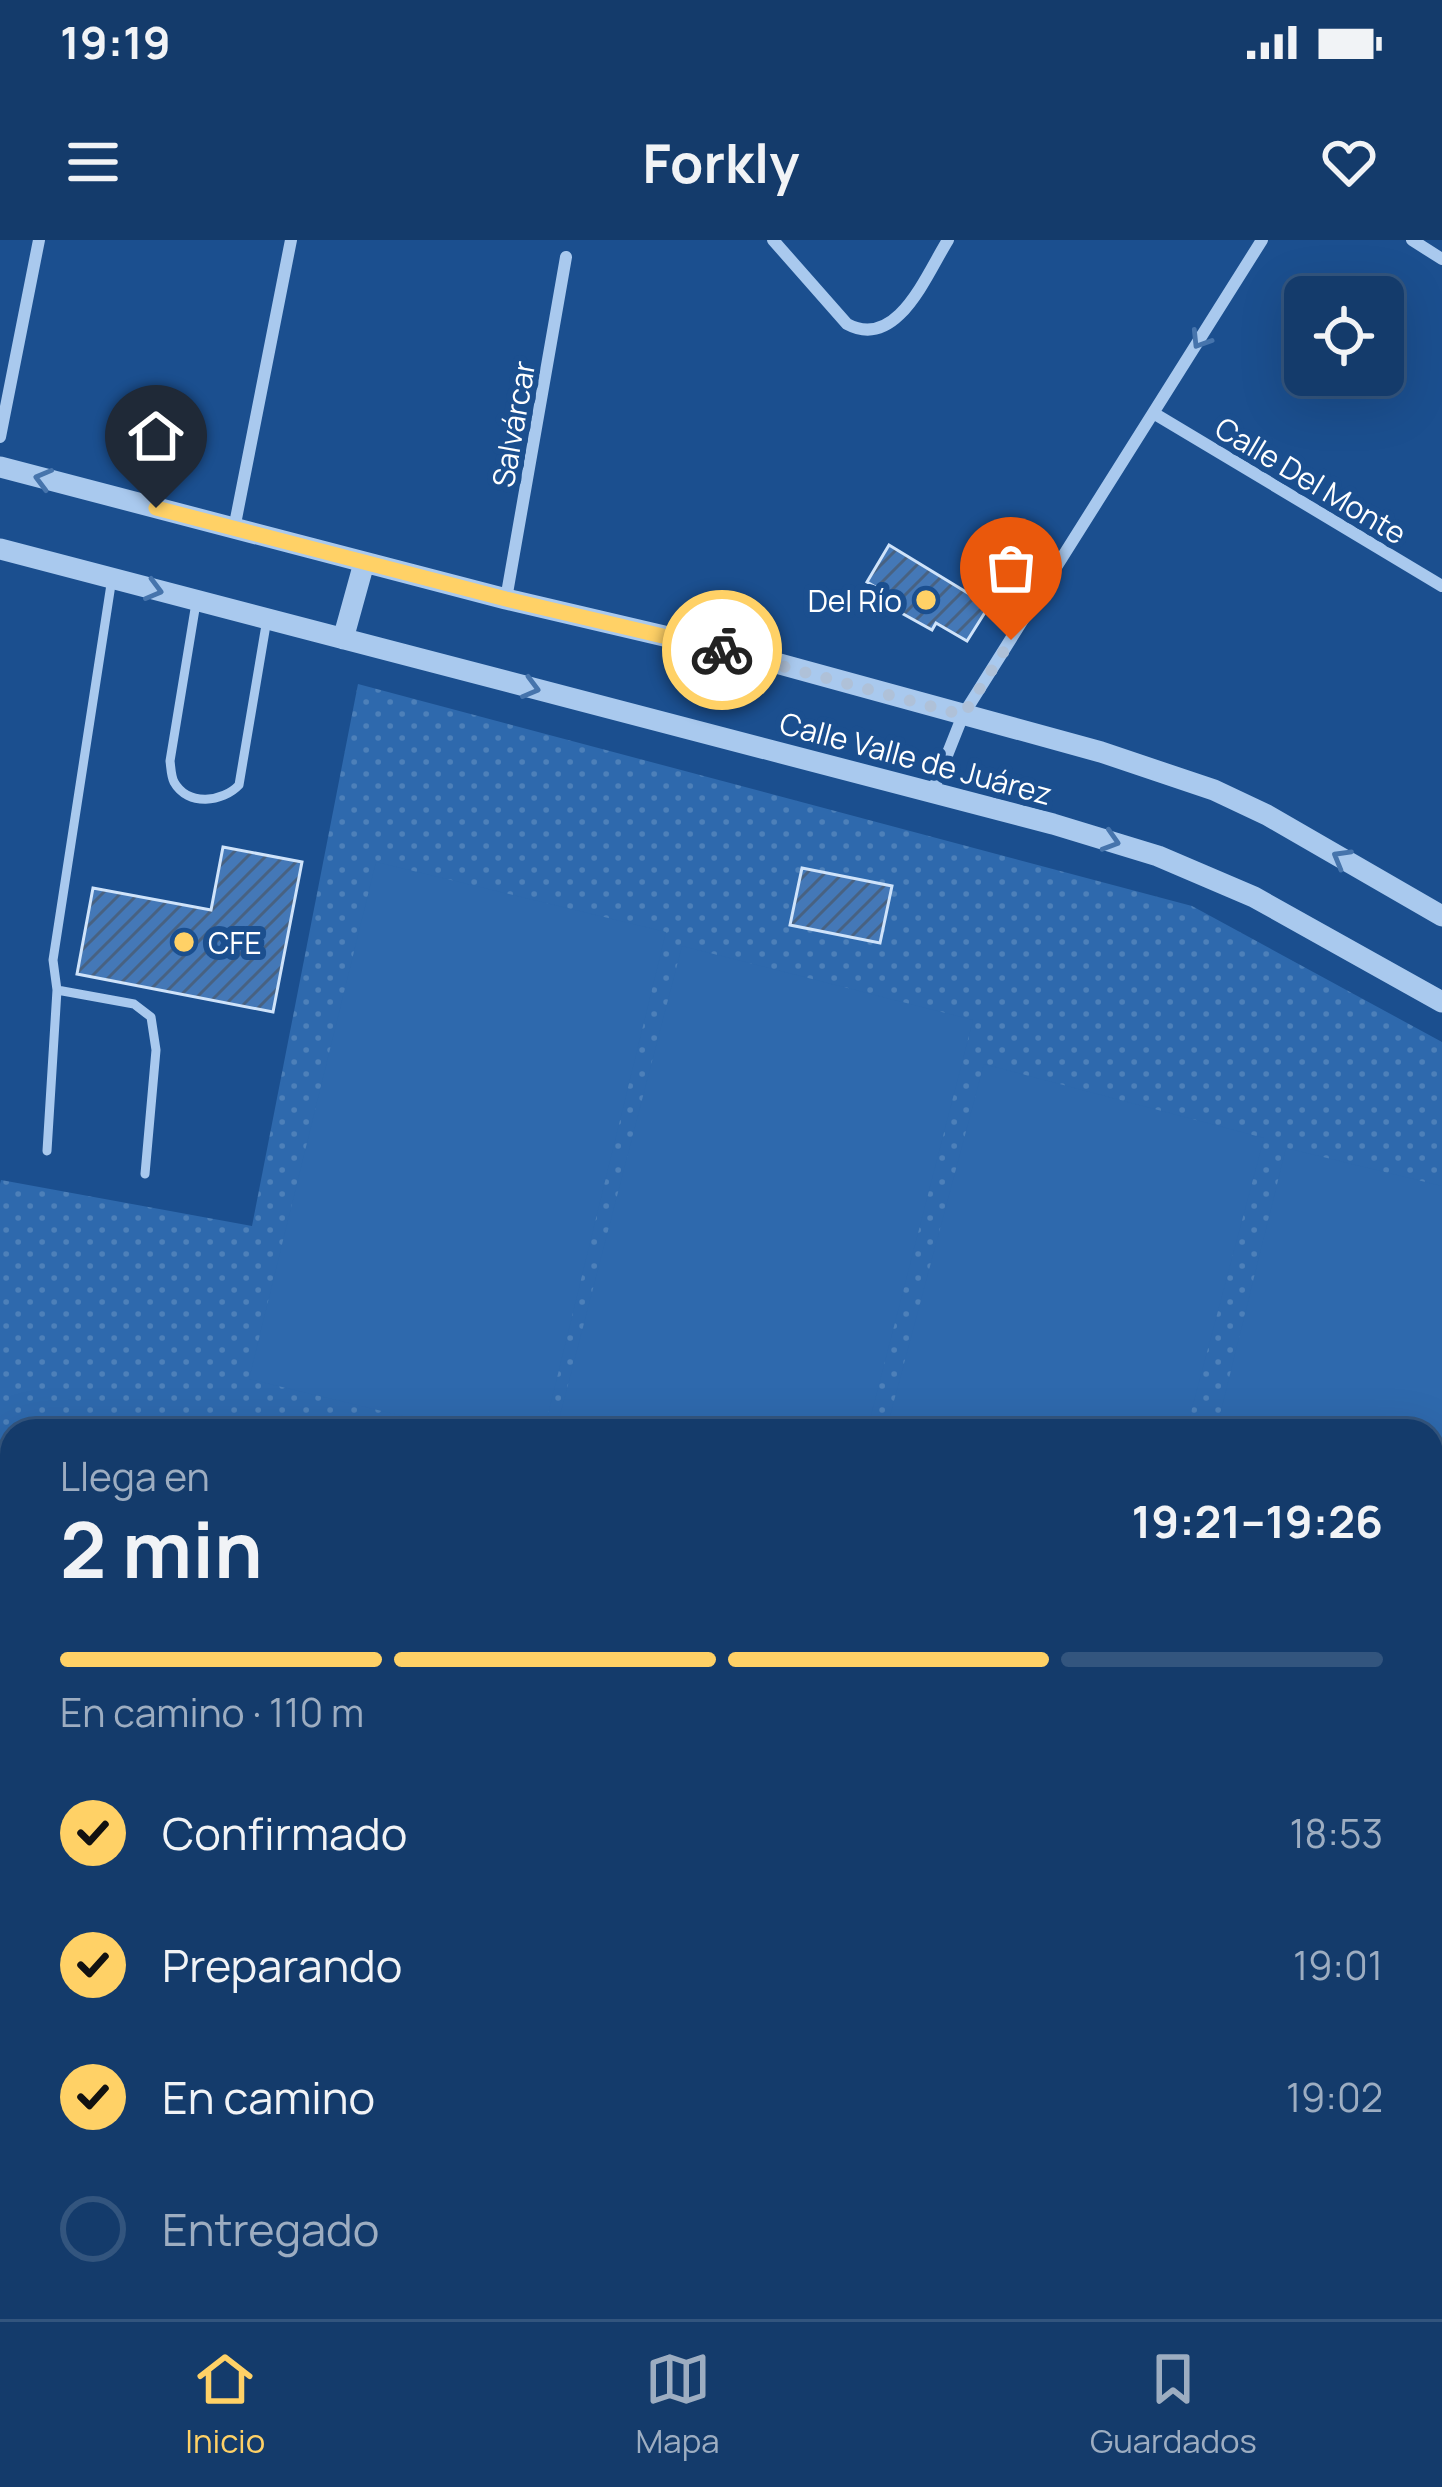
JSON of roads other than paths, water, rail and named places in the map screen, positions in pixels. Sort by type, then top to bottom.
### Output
[{"type":"street","points":[[0,437],[38,240]]},
{"type":"street","points":[[234,529],[291,240]]},
{"type":"street","points":[[772,240],[847,324],[862,332],[878,331],[908,305],[948,240]]},
{"type":"street","points":[[932,794],[963,715],[1262,240]]},
{"type":"street","points":[[1412,240],[1442,260]]},
{"type":"street","name":"Salvárcar","points":[[506,599],[566,257]]},
{"type":"street","name":"Calle Del Monte","points":[[1155,414],[1442,586]]},
{"type":"street","name":"Calle Valle de Juárez","points":[[0,467],[506,599],[758,658],[1101,752],[1214,790],[1268,815],[1442,916]]},
{"type":"street","name":"Calle Valle de Juárez","points":[[0,549],[1158,856],[1254,897],[1442,1001]]},
{"type":"street","points":[[343,639],[364,563]]},
{"type":"lane","points":[[47,1151],[57,989],[55,929],[112,578]]},
{"type":"lane","points":[[196,602],[170,761],[175,783],[188,795],[212,800],[229,796],[239,785],[267,619]]},
{"type":"lane","points":[[57,989],[134,1004],[151,1018],[156,1050],[145,1174]]},
{"type":"place","name":"Del Río","points":[[926,600]]},
{"type":"place","name":"CFE","points":[[184,942]]}]
